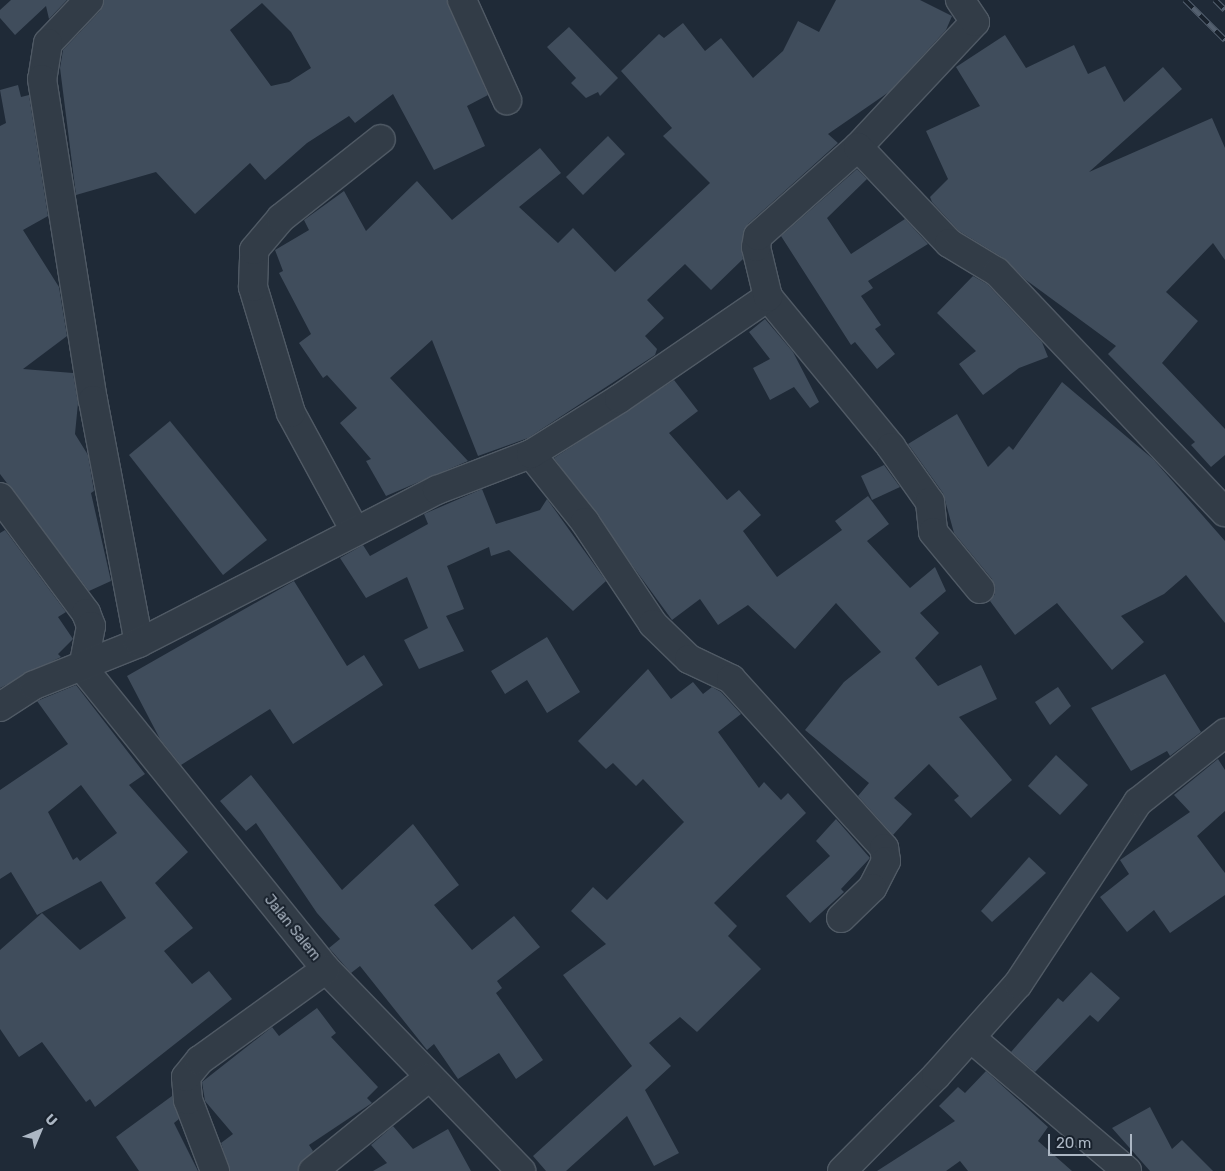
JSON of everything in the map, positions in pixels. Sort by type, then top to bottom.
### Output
[{"type":"street","points":[[89,0],[48,43],[42,78],[94,409],[139,643]]},
{"type":"street","points":[[462,0],[508,100]]},
{"type":"street","points":[[960,0],[974,22],[858,147],[758,236],[756,247],[768,297],[891,447],[930,502],[933,532],[980,589]]},
{"type":"street","points":[[355,531],[291,413],[253,287],[254,250],[281,218],[381,139]]},
{"type":"street","points":[[858,147],[949,243],[997,272],[1225,512]]},
{"type":"street","points":[[0,707],[34,685],[82,668],[139,643],[437,490],[531,454],[768,297]]},
{"type":"street","points":[[531,454],[585,522],[653,624],[689,659],[732,679],[884,848],[886,861],[872,888],[840,918]]},
{"type":"street","points":[[0,497],[86,613],[91,626],[82,668]]},
{"type":"street","name":"Jalan Salem","points":[[82,668],[326,970],[428,1078],[521,1171]]},
{"type":"street","points":[[842,1171],[971,1038],[1018,984],[1138,802],[1225,733]]},
{"type":"street","points":[[215,1171],[188,1100],[186,1077],[200,1060],[326,970]]},
{"type":"street","points":[[971,1038],[1127,1171]]},
{"type":"street","points":[[313,1171],[428,1078]]},
{"type":"building","points":[[11,0],[67,0],[49,19],[46,6],[15,35],[0,18],[0,10]]},
{"type":"building","points":[[104,0],[447,0],[488,95],[467,106],[485,146],[434,170],[393,94],[355,123],[349,116],[307,143],[265,180],[250,163],[195,214],[156,172],[76,195],[60,68],[63,50],[100,11]],"holes":[[[262,3],[291,32],[311,68],[289,82],[271,86],[230,30]]]},
{"type":"building","points":[[836,0],[920,0],[952,16],[946,30],[889,92],[828,134],[838,143],[748,224],[741,244],[743,259],[711,290],[685,264],[647,300],[664,318],[645,336],[657,349],[655,355],[528,438],[478,456],[432,340],[390,378],[468,461],[386,496],[366,461],[371,459],[340,423],[357,408],[327,375],[323,378],[299,343],[311,334],[279,273],[283,271],[275,250],[309,230],[304,220],[344,191],[366,231],[417,181],[452,220],[540,148],[561,173],[519,207],[558,243],[573,228],[615,272],[710,183],[663,136],[672,128],[621,71],[659,34],[664,38],[683,23],[705,51],[721,38],[753,78],[783,51],[798,21],[819,32]]},
{"type":"building","points":[[569,27],[618,78],[600,96],[598,92],[586,98],[571,83],[576,78],[547,47]]},
{"type":"building","points":[[1005,35],[1026,68],[1074,45],[1088,74],[1105,66],[1124,102],[1163,67],[1182,89],[1089,172],[1212,118],[1225,148],[1225,260],[1213,243],[1166,292],[1198,321],[1162,363],[1225,429],[1225,455],[1211,467],[1191,445],[1195,442],[1108,354],[1116,346],[1026,280],[1005,259],[959,231],[932,202],[930,197],[948,179],[926,131],[980,106],[956,67]]},
{"type":"building","points":[[18,85],[21,97],[29,95],[48,216],[23,230],[59,287],[67,336],[23,369],[73,373],[78,403],[75,434],[88,455],[94,491],[91,493],[111,581],[89,591],[0,474],[0,126],[6,123],[0,90]]},
{"type":"building","points":[[608,136],[625,154],[583,195],[566,177]]},
{"type":"building","points":[[857,169],[867,179],[827,218],[851,254],[905,219],[928,244],[868,281],[873,288],[861,296],[881,325],[875,329],[895,354],[877,369],[855,342],[851,345],[781,236]]},
{"type":"building","points":[[973,276],[987,284],[1042,342],[1048,357],[1019,368],[983,395],[959,364],[976,351],[937,313]]},
{"type":"building","points":[[765,319],[793,352],[819,402],[810,408],[794,387],[770,400],[753,368],[770,359],[749,332]]},
{"type":"building","points":[[674,380],[698,411],[669,433],[727,500],[739,490],[761,515],[743,531],[777,577],[842,530],[835,521],[868,496],[889,524],[867,541],[910,588],[935,567],[946,591],[920,613],[939,633],[915,658],[938,686],[981,665],[997,699],[959,717],[1012,780],[971,818],[954,800],[959,796],[929,764],[894,798],[912,814],[893,835],[858,796],[869,783],[805,730],[844,682],[881,652],[836,603],[795,649],[748,605],[718,625],[700,599],[672,620],[554,458]]},
{"type":"building","points":[[1062,382],[1153,459],[1225,541],[1225,623],[1186,575],[1164,594],[1121,616],[1144,642],[1112,670],[1057,603],[1015,635],[990,601],[995,594],[992,579],[954,533],[943,493],[908,444],[957,414],[988,467],[1009,446],[1013,450]]},
{"type":"building","points":[[170,421],[267,540],[223,575],[129,455]]},
{"type":"building","points":[[884,465],[900,487],[872,500],[861,476]]},
{"type":"building","points":[[482,489],[496,524],[540,510],[547,499],[606,581],[573,611],[509,550],[491,556],[489,547],[447,566],[464,609],[446,616],[464,651],[419,669],[404,640],[428,628],[407,577],[366,598],[340,558],[363,545],[370,556],[428,524],[424,514]]},
{"type":"building","points":[[5,530],[66,612],[58,617],[73,639],[58,654],[61,657],[0,688],[0,533]]},
{"type":"building","points":[[294,581],[347,666],[364,655],[383,685],[293,744],[270,709],[181,765],[160,739],[127,676]]},
{"type":"building","points":[[547,637],[580,692],[547,713],[527,680],[505,694],[491,671]]},
{"type":"building","points":[[648,669],[671,699],[693,682],[703,694],[712,687],[721,692],[741,714],[718,732],[759,788],[764,782],[781,800],[788,793],[806,813],[714,903],[737,926],[728,936],[761,969],[697,1032],[680,1017],[649,1043],[671,1066],[645,1090],[679,1153],[654,1166],[627,1116],[566,1171],[546,1171],[533,1156],[632,1066],[563,975],[606,944],[571,911],[593,887],[607,900],[684,822],[643,779],[636,786],[613,763],[606,769],[578,741]]},
{"type":"building","points":[[1165,674],[1201,732],[1170,756],[1167,751],[1131,771],[1091,708]]},
{"type":"building","points":[[76,685],[145,774],[129,785],[188,852],[155,883],[193,928],[164,951],[192,984],[209,971],[232,999],[95,1107],[90,1099],[86,1102],[42,1042],[19,1057],[0,1029],[0,950],[42,913],[80,950],[126,918],[101,881],[37,915],[11,872],[0,879],[0,790],[68,744],[37,701]],"holes":[[[81,785],[117,833],[80,861],[77,857],[73,860],[48,812]]]},
{"type":"building","points":[[1058,687],[1071,706],[1050,725],[1035,702]]},
{"type":"building","points":[[1056,755],[1088,785],[1060,815],[1028,786]]},
{"type":"building","points":[[1218,759],[1225,770],[1225,811],[1197,836],[1225,873],[1225,895],[1170,933],[1154,910],[1127,932],[1100,897],[1129,874],[1120,860],[1190,812],[1174,795]]},
{"type":"building","points":[[251,775],[342,890],[413,824],[459,885],[434,905],[472,950],[514,916],[540,947],[497,981],[502,988],[496,993],[543,1060],[516,1079],[499,1053],[458,1079],[434,1044],[427,1050],[360,966],[351,973],[329,948],[340,939],[317,913],[256,823],[246,831],[220,801]]},
{"type":"building","points":[[836,819],[870,858],[841,889],[844,892],[810,923],[786,896],[830,856],[816,841]]},
{"type":"building","points":[[1029,857],[1046,873],[992,922],[981,911]]},
{"type":"building","points":[[1091,972],[1120,998],[1098,1022],[1090,1015],[1035,1072],[1011,1052],[1058,998],[1063,1002]]},
{"type":"building","points":[[317,1008],[336,1033],[331,1037],[378,1087],[367,1098],[372,1103],[309,1145],[313,1151],[298,1171],[230,1171],[221,1143],[233,1134],[205,1101],[202,1082],[272,1027],[279,1036]]},
{"type":"building","points":[[986,1071],[1048,1127],[1038,1141],[1072,1171],[968,1171],[960,1161],[946,1171],[877,1171],[955,1121],[939,1106],[958,1087],[965,1093]]},
{"type":"building","points":[[172,1096],[179,1119],[174,1123],[198,1171],[139,1171],[116,1137]]},
{"type":"building","points":[[1150,1107],[1172,1149],[1182,1140],[1213,1171],[1150,1171],[1112,1128]]},
{"type":"building","points":[[393,1126],[413,1149],[448,1129],[471,1171],[373,1171],[387,1163],[371,1145]]},
{"type":"railway","points":[[1185,0],[1225,40]]},
{"type":"railway","points":[[1215,0],[1225,10]]}]
